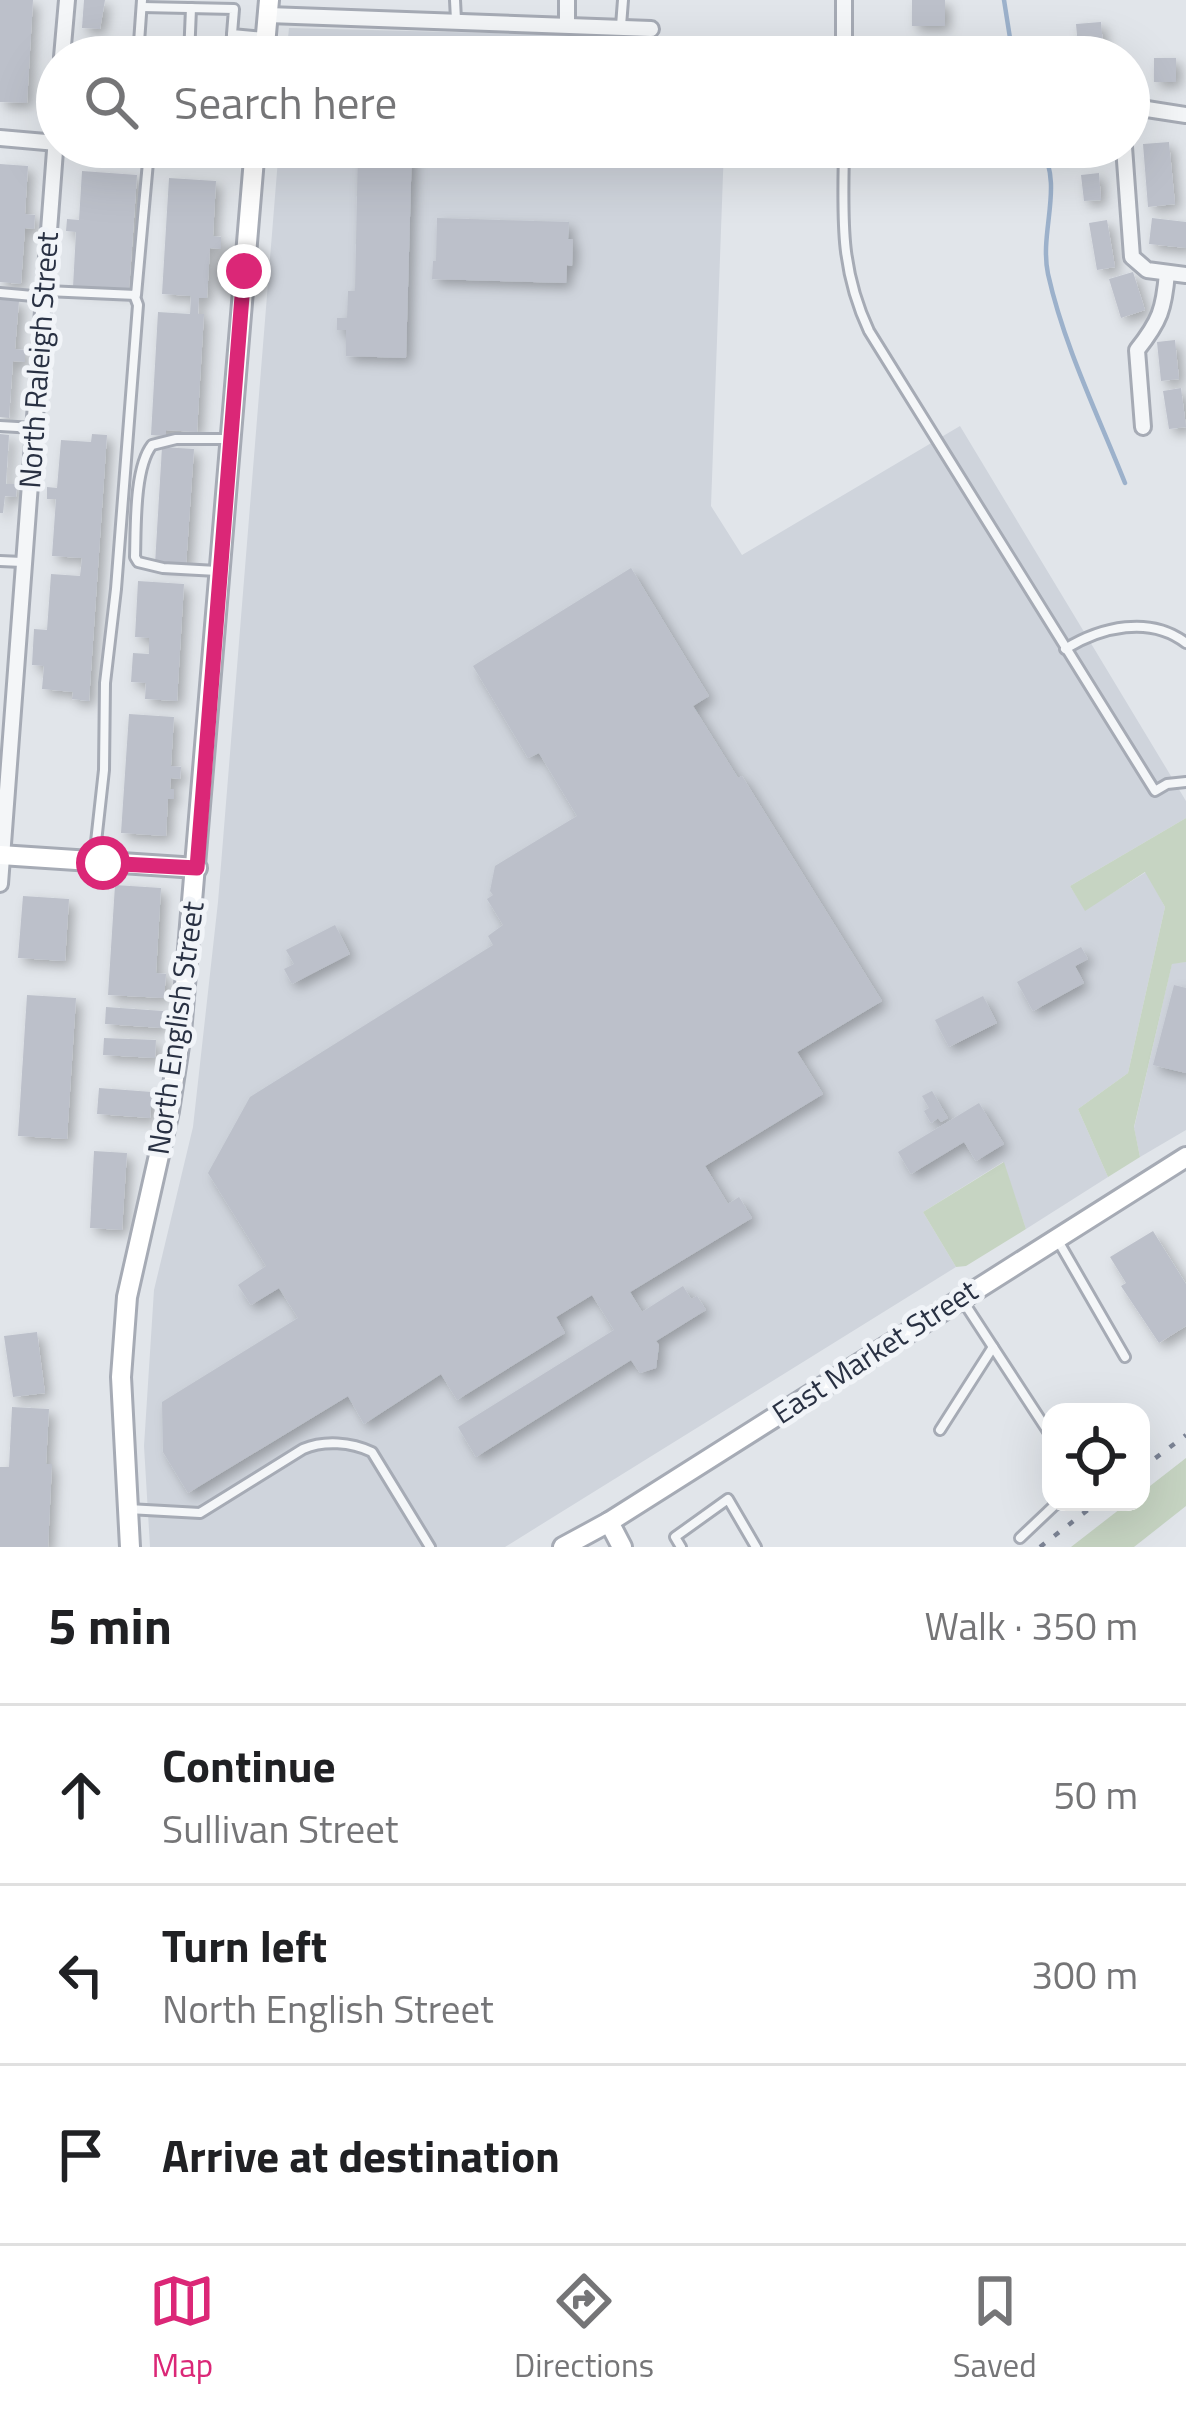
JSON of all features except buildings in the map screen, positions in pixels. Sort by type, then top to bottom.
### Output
[{"type":"street","points":[[64,36],[67,0]]},
{"type":"street","points":[[567,0],[567,25]]},
{"type":"street","points":[[844,0],[844,36]]},
{"type":"street","points":[[268,8],[368,18],[651,29]]},
{"type":"street","points":[[1150,110],[1186,115]]},
{"type":"street","points":[[0,138],[36,141]]},
{"type":"street","name":"North Raleigh Street","points":[[0,884],[54,168]]},
{"type":"street","name":"North English Street","points":[[130,1547],[121,1377],[127,1297],[169,1111],[181,1033],[253,168]]},
{"type":"street","points":[[1126,168],[1132,257],[1147,270],[1186,275]]},
{"type":"street","points":[[1143,427],[1138,350],[1165,305],[1167,273]]},
{"type":"street","points":[[1,855],[197,868]]},
{"type":"street","name":"East Market Street","points":[[563,1547],[1186,1156]]},
{"type":"street","points":[[609,1522],[622,1547]]},
{"type":"lane","points":[[368,0],[368,18]]},
{"type":"lane","points":[[455,0],[456,21]]},
{"type":"lane","points":[[621,28],[623,0]]},
{"type":"lane","points":[[140,36],[142,4],[235,5],[232,34],[237,36]]},
{"type":"lane","points":[[190,36],[191,8]]},
{"type":"lane","points":[[134,297],[145,168]]},
{"type":"lane","points":[[844,168],[844,254],[861,314],[1155,790],[1186,782]]},
{"type":"lane","points":[[0,293],[134,297]]},
{"type":"lane","points":[[94,862],[134,364],[138,305],[134,297]]},
{"type":"lane","points":[[0,426],[34,428]]},
{"type":"lane","points":[[218,571],[138,562],[134,557],[139,494],[143,460],[152,445],[230,439]]},
{"type":"lane","points":[[0,561],[24,562]]},
{"type":"lane","points":[[1065,649],[1082,638],[1124,627],[1172,632],[1186,643]]},
{"type":"lane","points":[[1056,1237],[1126,1358]]},
{"type":"lane","points":[[961,1297],[1042,1422]]},
{"type":"lane","points":[[940,1430],[993,1346]]},
{"type":"lane","points":[[128,1509],[200,1513],[303,1449],[316,1443],[340,1443],[372,1452],[430,1547]]},
{"type":"lane","points":[[681,1547],[675,1538],[728,1499],[756,1547]]},
{"type":"lane","points":[[1020,1538],[1048,1511]]},
{"type":"shaded area","points":[[289,28],[608,36],[288,36]]},
{"type":"shaded area","points":[[277,168],[723,168],[711,506],[742,555],[960,426],[1186,801],[1186,818],[1070,886],[1085,910],[1146,872],[1165,907],[1128,1073],[1078,1109],[1108,1177],[1026,1229],[1003,1162],[923,1212],[956,1267],[505,1547],[150,1547],[144,1446],[154,1290],[193,1127],[218,902]]},
{"type":"shaded area","points":[[1186,962],[1186,1130],[1140,1157],[1134,1128],[1172,963]]},
{"type":"green space","points":[[1186,818],[1186,962],[1172,964],[1134,1127],[1140,1157],[1108,1177],[1078,1109],[1128,1073],[1165,907],[1145,872],[1085,911],[1070,886]]},
{"type":"green space","points":[[1004,1162],[1026,1229],[966,1266],[956,1267],[923,1212]]},
{"type":"green space","points":[[1186,1458],[1186,1506],[1134,1547],[1071,1547],[1117,1511],[1150,1511],[1150,1486]]},
{"type":"waterway","points":[[1004,0],[1010,36]]},
{"type":"waterway","points":[[1049,168],[1048,274],[1072,354],[1125,483]]},
{"type":"railway","points":[[1150,1462],[1186,1435]]},
{"type":"railway","points":[[1040,1547],[1086,1511]]},
{"type":"route","points":[[103,863],[197,868],[244,271]]}]
